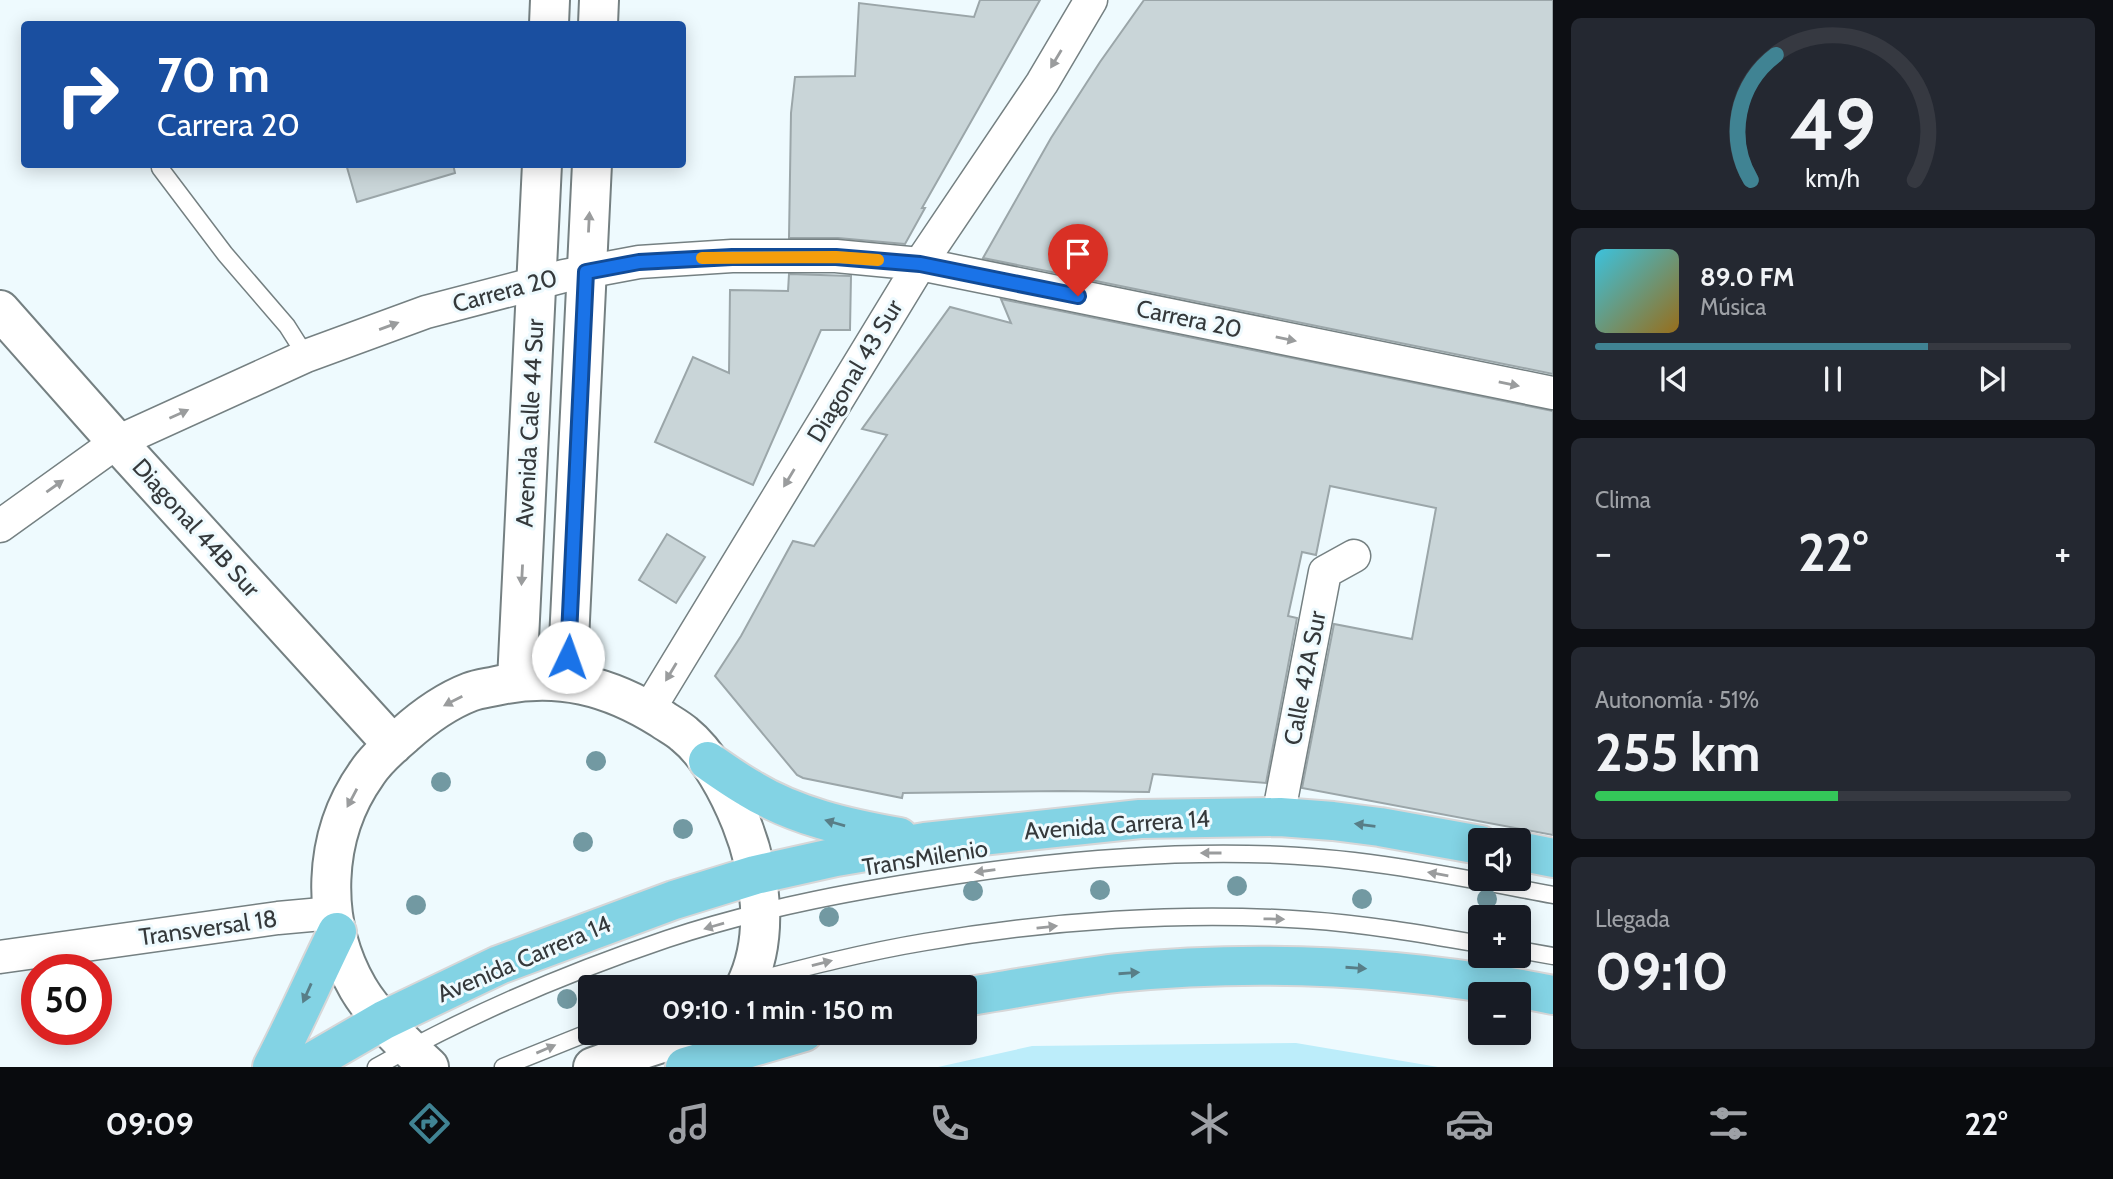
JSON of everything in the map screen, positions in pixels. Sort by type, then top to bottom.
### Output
[{"type":"main road","points":[[548,21],[550,0]]},
{"type":"main road","points":[[598,21],[599,0]]},
{"type":"main road","name":"Avenida Calle 44 Sur","points":[[517,681],[542,168]]},
{"type":"main road","name":"Avenida Calle 44 Sur","points":[[567,682],[592,168]]},
{"type":"main road","name":"Diagonal 44B Sur","points":[[0,310],[393,745]]},
{"type":"main road","points":[[420,1057],[358,988],[341,952],[330,876],[335,839],[348,804],[367,772],[428,713],[471,692],[517,681],[567,682],[596,687],[648,710],[685,734],[708,761],[732,799],[749,842],[760,913],[758,946],[746,975]]},
{"type":"main road","points":[[708,761],[750,789],[803,814],[858,829],[925,842]]},
{"type":"main road","name":"Avenida Carrera 14","points":[[303,1067],[384,1020],[499,965],[674,900],[755,875],[836,856],[925,842],[1140,818],[1280,817],[1380,827],[1468,843]]},
{"type":"main road","points":[[1531,854],[1553,858]]},
{"type":"main road","points":[[272,1067],[293,1028],[335,923]]},
{"type":"main road","points":[[977,995],[1116,974],[1220,966],[1282,965],[1355,967],[1428,974],[1553,995]]},
{"type":"main road","points":[[593,1067],[656,1045]]},
{"type":"main road","points":[[685,1067],[760,1045]]},
{"type":"street","name":"Diagonal 43 Sur","points":[[648,710],[920,264],[1042,83],[1091,0]]},
{"type":"street","name":"Carrera 20","points":[[0,526],[117,442],[306,356],[426,312],[536,283],[639,262],[732,257],[836,257],[920,264],[1553,393]]},
{"type":"street","name":"Calle 42A Sur","points":[[1280,817],[1325,572],[1354,556]]},
{"type":"street","name":"Transversal 18","points":[[0,957],[278,918],[335,923]]},
{"type":"lane","points":[[160,168],[225,254],[287,326],[306,356]]},
{"type":"lane","name":"TransMilenio","points":[[376,1067],[420,1057],[497,1006],[668,939],[760,913],[900,883],[1039,863],[1169,853],[1283,855],[1410,869],[1553,895]]},
{"type":"lane","points":[[781,975],[831,961],[925,942],[1009,930],[1194,917],[1306,920],[1415,932],[1468,942]]},
{"type":"lane","points":[[1531,952],[1553,956]]},
{"type":"lane","points":[[503,1067],[578,1037]]},
{"type":"shaded area","points":[[1296,1043],[1438,1067],[938,1067],[1032,1046]]},
{"type":"building","points":[[980,0],[1040,0],[922,208],[925,208],[905,244],[838,238],[789,238],[791,113],[795,77],[855,76],[859,3],[974,17]]},
{"type":"building","points":[[1144,0],[1553,0],[1553,374],[983,258],[1051,138]]},
{"type":"building","points":[[347,168],[454,168],[455,173],[357,202]]},
{"type":"building","points":[[789,274],[851,276],[850,330],[821,330],[753,485],[655,442],[693,357],[729,373],[730,290],[788,291]]},
{"type":"building","points":[[1001,299],[1553,411],[1553,835],[1531,831],[1531,828],[1516,828],[1302,788],[1334,624],[1412,639],[1436,508],[1330,486],[1316,555],[1302,552],[1288,616],[1297,618],[1266,783],[1153,774],[1149,792],[903,793],[902,798],[797,775],[715,676],[741,636],[793,541],[814,546],[887,435],[862,429],[950,307],[1011,323]]},
{"type":"building","points":[[667,534],[705,557],[676,603],[639,580]]},
{"type":"slow traffic","points":[[702,258],[836,257],[878,260]]},
{"type":"route","points":[[568,657],[586,272],[639,262],[732,257],[836,257],[920,264],[1078,296]]}]
